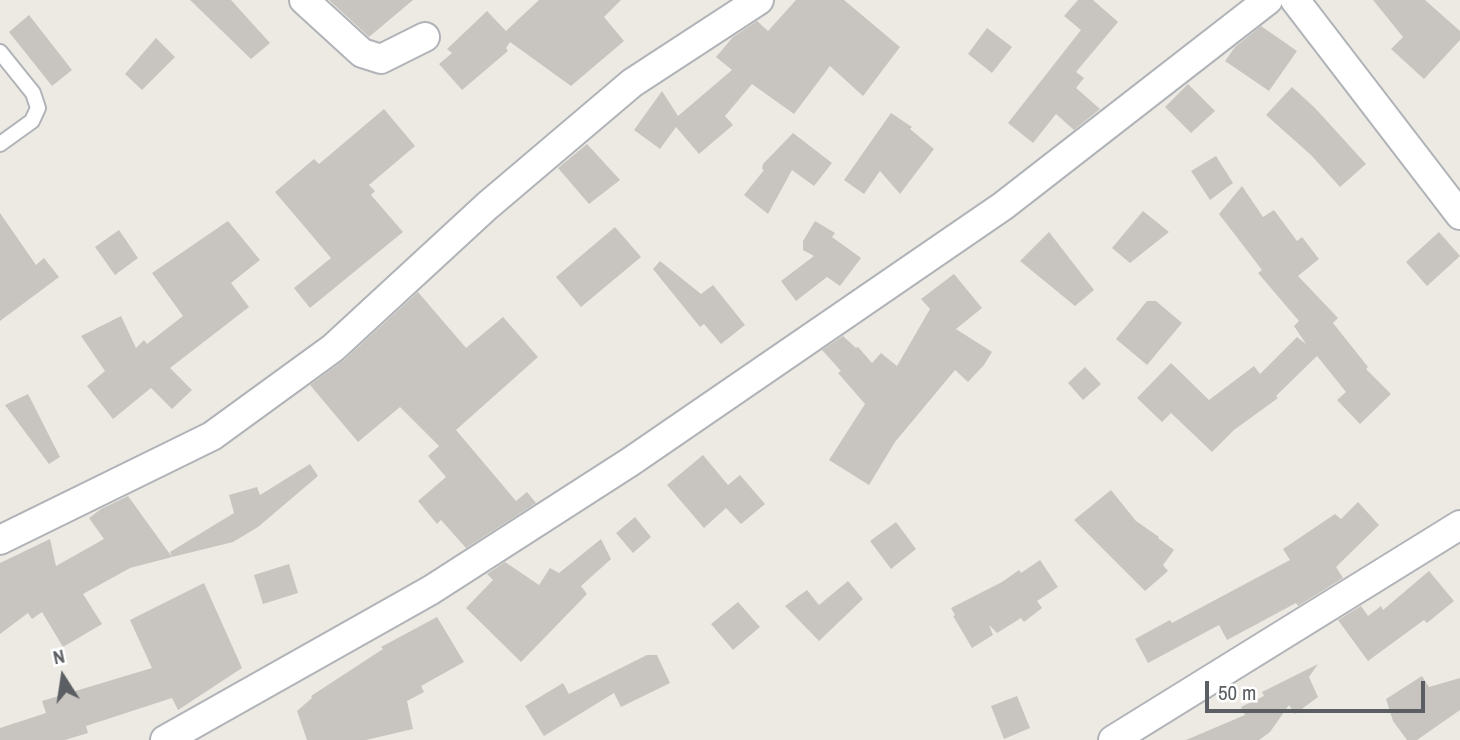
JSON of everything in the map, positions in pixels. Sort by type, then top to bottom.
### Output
[{"type":"street","points":[[304,0],[362,53],[381,59],[425,37]]},
{"type":"street","points":[[0,540],[212,436],[333,348],[487,206],[632,83],[760,0]]},
{"type":"street","points":[[165,740],[431,590],[630,462],[1003,206],[1268,0]]},
{"type":"street","points":[[1294,0],[1460,215]]},
{"type":"street","points":[[1113,740],[1460,525]]},
{"type":"lane","points":[[0,52],[33,93],[38,108],[32,121],[0,144]]},
{"type":"building","points":[[190,0],[231,0],[270,43],[251,59]]},
{"type":"building","points":[[329,0],[413,0],[369,37]]},
{"type":"building","points":[[539,0],[621,0],[604,17],[624,41],[571,86],[510,42],[506,48],[508,51],[462,90],[439,64],[452,53],[447,49],[487,11],[506,31]]},
{"type":"building","points":[[796,0],[844,0],[900,47],[863,96],[830,66],[794,114],[752,84],[725,116],[733,125],[699,154],[676,127],[660,149],[634,130],[662,91],[678,116],[732,70],[716,57],[733,37],[757,21],[768,31]]},
{"type":"building","points":[[1078,0],[1093,0],[1118,22],[1076,72],[1084,78],[1076,88],[1100,109],[1074,130],[1056,114],[1033,143],[1008,123],[1081,30],[1064,16]]},
{"type":"building","points":[[1373,0],[1425,0],[1460,31],[1460,40],[1424,79],[1391,49],[1403,37]]},
{"type":"building","points":[[29,15],[72,70],[52,86],[9,32]]},
{"type":"building","points":[[1261,26],[1297,51],[1269,91],[1225,61],[1235,47]]},
{"type":"building","points":[[987,28],[1012,47],[992,73],[968,54]]},
{"type":"building","points":[[156,38],[175,57],[142,90],[125,74]]},
{"type":"building","points":[[1188,84],[1215,111],[1191,133],[1165,107]]},
{"type":"building","points":[[1292,87],[1366,164],[1340,187],[1311,155],[1266,115]]},
{"type":"building","points":[[384,109],[415,146],[369,185],[375,191],[371,195],[403,232],[310,308],[294,288],[331,258],[275,192],[314,159],[319,164]]},
{"type":"building","points":[[891,113],[912,127],[910,129],[934,149],[900,194],[880,171],[864,194],[844,180]]},
{"type":"building","points":[[793,133],[832,163],[814,186],[792,170],[768,214],[744,195],[764,170],[763,164]]},
{"type":"building","points":[[587,144],[620,180],[589,204],[558,168]]},
{"type":"building","points":[[1216,156],[1233,183],[1210,200],[1191,171]]},
{"type":"building","points":[[1242,186],[1263,217],[1274,210],[1297,241],[1302,237],[1319,259],[1298,276],[1338,318],[1333,323],[1368,367],[1366,369],[1391,394],[1360,424],[1337,400],[1346,392],[1317,356],[1276,396],[1278,398],[1234,430],[1212,452],[1171,413],[1162,422],[1137,398],[1171,363],[1209,400],[1254,366],[1260,374],[1297,337],[1306,344],[1294,326],[1299,321],[1258,273],[1262,270],[1219,214]]},
{"type":"building","points":[[1143,211],[1169,232],[1130,263],[1112,248]]},
{"type":"building","points":[[0,213],[36,265],[44,258],[59,277],[0,321]]},
{"type":"building","points":[[228,221],[260,260],[231,283],[249,307],[170,368],[192,390],[172,409],[151,388],[113,419],[87,386],[105,371],[81,336],[121,316],[136,348],[144,340],[147,344],[183,316],[152,273]]},
{"type":"building","points":[[815,221],[835,233],[832,237],[861,258],[840,286],[827,277],[796,301],[781,281],[814,256],[803,250],[803,241]]},
{"type":"building","points":[[615,227],[641,257],[581,307],[556,277]]},
{"type":"building","points":[[119,230],[138,258],[115,275],[95,247]]},
{"type":"building","points":[[1049,232],[1094,290],[1075,306],[1020,261]]},
{"type":"building","points":[[1439,232],[1460,256],[1427,286],[1406,262]]},
{"type":"building","points":[[660,261],[701,294],[713,285],[745,325],[721,344],[704,324],[700,327],[653,269]]},
{"type":"building","points":[[954,274],[982,308],[956,329],[992,352],[968,382],[955,370],[895,442],[869,485],[829,460],[865,404],[822,350],[843,336],[858,347],[872,363],[881,353],[897,366],[930,309],[921,299]]},
{"type":"building","points":[[418,292],[466,348],[503,317],[538,357],[456,430],[516,501],[527,492],[536,503],[466,548],[441,520],[437,524],[418,501],[446,477],[428,456],[439,446],[400,407],[358,442],[310,385],[344,360]]},
{"type":"building","points":[[1147,301],[1156,301],[1182,323],[1147,365],[1116,339]]},
{"type":"building","points":[[1085,367],[1101,384],[1083,400],[1068,383]]},
{"type":"building","points":[[28,394],[60,457],[49,464],[5,405]]},
{"type":"building","points":[[703,455],[728,485],[740,475],[765,504],[741,524],[726,508],[704,528],[667,485]]},
{"type":"building","points":[[310,464],[318,476],[258,527],[233,542],[172,557],[170,552],[234,513],[229,495],[257,487],[260,495]]},
{"type":"building","points":[[1111,490],[1136,521],[1174,550],[1163,565],[1168,571],[1145,591],[1074,520]]},
{"type":"building","points":[[128,496],[172,557],[130,568],[83,594],[102,624],[63,647],[42,612],[32,619],[28,613],[0,634],[0,563],[50,539],[56,566],[104,539],[89,518]]},
{"type":"building","points":[[1358,502],[1379,525],[1336,567],[1343,578],[1298,606],[1296,603],[1227,640],[1219,625],[1148,663],[1135,639],[1170,620],[1172,623],[1290,560],[1283,549],[1335,514],[1341,519]]},
{"type":"building","points":[[635,517],[651,537],[633,553],[616,533]]},
{"type":"building","points":[[896,522],[916,549],[891,569],[870,541]]},
{"type":"building","points":[[601,539],[611,559],[581,586],[587,594],[521,662],[466,608],[493,580],[487,574],[505,562],[539,585],[550,568],[559,573]]},
{"type":"building","points":[[1040,560],[1058,587],[1037,601],[1042,608],[1024,622],[1021,618],[997,633],[989,625],[993,635],[972,648],[951,608],[1002,582],[1019,570],[1021,573]]},
{"type":"building","points":[[289,564],[298,593],[263,604],[254,575]]},
{"type":"building","points":[[1429,571],[1454,601],[1427,623],[1424,620],[1368,661],[1338,620],[1361,606],[1368,616],[1381,606],[1383,610]]},
{"type":"building","points":[[848,581],[863,599],[819,641],[785,606],[807,590],[819,605]]},
{"type":"building","points":[[204,583],[242,668],[178,710],[172,698],[86,726],[88,733],[65,740],[0,740],[0,728],[46,713],[42,701],[152,668],[130,620]]},
{"type":"building","points":[[738,602],[760,627],[733,650],[711,624]]},
{"type":"building","points":[[437,617],[464,662],[421,686],[424,692],[407,701],[413,729],[366,740],[307,740],[297,711],[311,696],[383,649],[381,647]]},
{"type":"building","points":[[647,655],[657,655],[670,683],[621,707],[614,693],[544,736],[525,706],[563,683],[569,694]]},
{"type":"building","points":[[1318,664],[1309,677],[1318,697],[1295,714],[1289,705],[1270,732],[1259,740],[1186,740],[1245,715],[1241,707],[1264,696],[1262,692]]},
{"type":"building","points":[[1422,676],[1429,687],[1460,678],[1460,710],[1417,740],[1407,740],[1393,721],[1386,699]]},
{"type":"building","points":[[1017,696],[1030,728],[1004,739],[991,706]]}]
